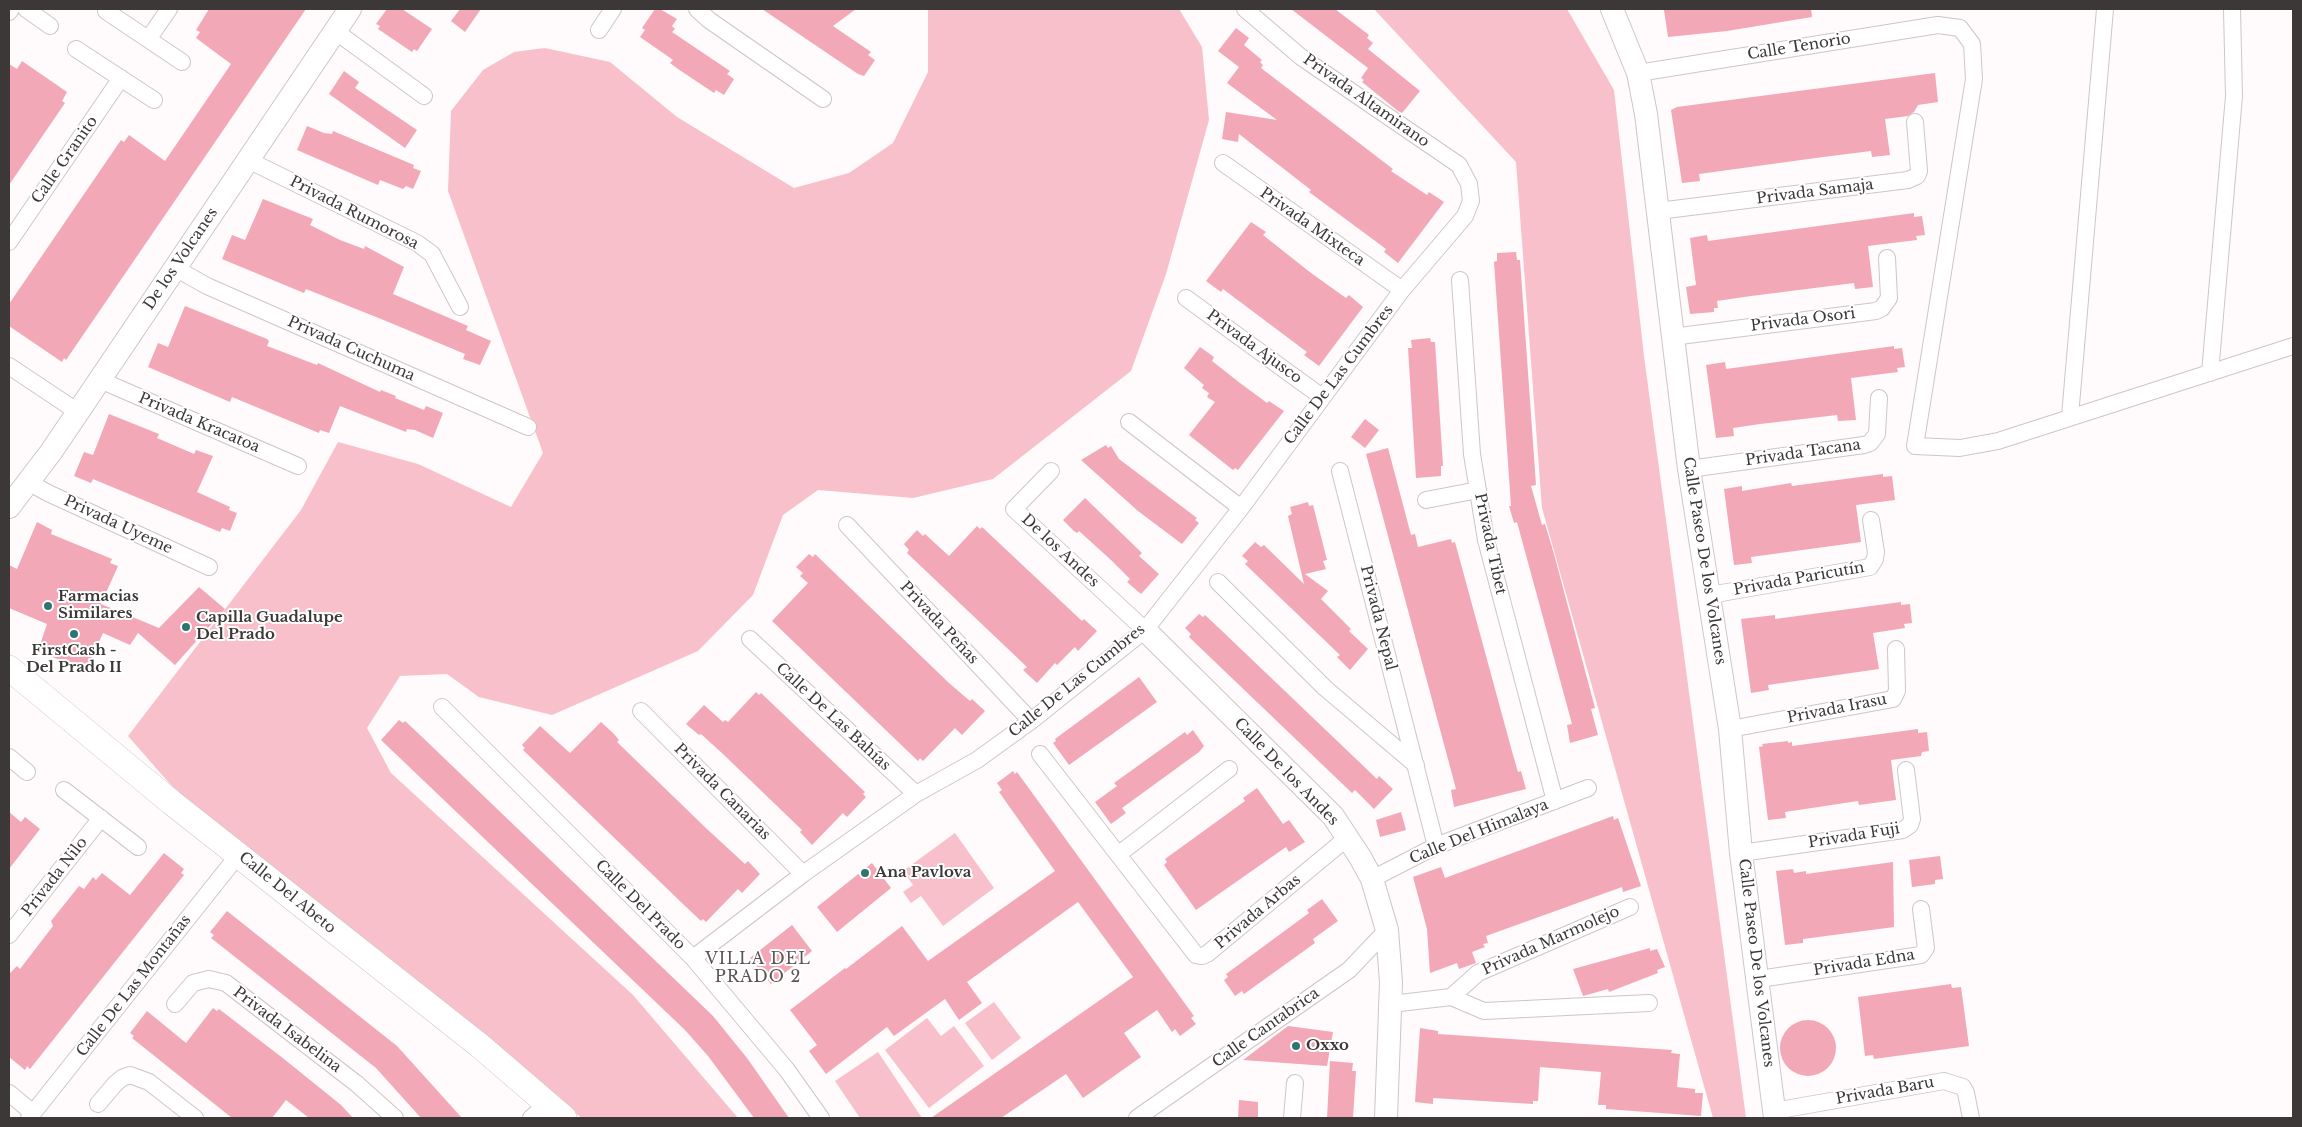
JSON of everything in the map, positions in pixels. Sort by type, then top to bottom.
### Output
[{"type":"main road","name":"Calle Del Abeto","points":[[9,668],[171,802],[479,1045],[548,1113]]},
{"type":"street","points":[[26,9],[50,26]]},
{"type":"street","points":[[149,38],[169,9]]},
{"type":"street","name":"De los Volcanes","points":[[9,507],[100,380],[350,9]]},
{"type":"street","points":[[599,30],[613,9]]},
{"type":"street","points":[[697,9],[709,20],[823,99]]},
{"type":"street","name":"Privada Altamirano","points":[[1245,9],[1301,57],[1459,166],[1469,184],[1471,201]]},
{"type":"street","points":[[2105,9],[2070,416],[2293,346]]},
{"type":"street","points":[[2210,373],[2234,96],[2232,9]]},
{"type":"street","points":[[106,11],[149,38],[182,62]]},
{"type":"street","name":"Calle Paseo De los Volcanes","points":[[1619,12],[1638,73],[1646,114],[1689,469],[1730,729],[1741,853],[1759,979],[1775,1114]]},
{"type":"street","name":"Calle Tenorio","points":[[1638,73],[1938,25],[1960,28],[1972,44],[1974,79],[1915,446],[1960,448],[1998,441],[2070,416]]},
{"type":"street","points":[[335,31],[424,96]]},
{"type":"street","points":[[76,49],[154,100]]},
{"type":"street","name":"Calle Granito","points":[[9,242],[121,78]]},
{"type":"street","name":"Privada Samaja","points":[[1658,211],[1908,180],[1917,176],[1919,171],[1914,122]]},
{"type":"street","name":"Privada Rumorosa","points":[[248,160],[417,243],[432,254],[460,307]]},
{"type":"street","name":"Privada Mixteca","points":[[1223,163],[1402,290]]},
{"type":"street","name":"Calle De Las Cumbres","points":[[693,958],[802,874],[916,794],[977,760],[1031,721],[1145,630],[1241,508],[1402,290],[1465,216],[1471,201]]},
{"type":"street","name":"Privada Osori","points":[[1672,338],[1876,311],[1882,308],[1889,298],[1887,258]]},
{"type":"street","name":"Privada Cuchuma","points":[[175,268],[216,290],[528,427]]},
{"type":"street","name":"Privada Tibet","points":[[1460,280],[1472,454],[1486,540],[1555,801]]},
{"type":"street","name":"Privada Ajusco","points":[[1186,298],[1322,397]]},
{"type":"street","points":[[9,366],[78,412]]},
{"type":"street","name":"Privada Kracatoa","points":[[100,380],[298,466]]},
{"type":"street","name":"Privada Tacana","points":[[1689,469],[1864,446],[1870,443],[1877,434],[1879,398]]},
{"type":"street","points":[[1129,422],[1241,508]]},
{"type":"street","name":"De los Andes","points":[[1051,471],[1014,509],[1145,630]]},
{"type":"street","name":"Privada Nepal","points":[[1340,472],[1436,846]]},
{"type":"street","name":"Privada Uyeme","points":[[28,482],[209,567]]},
{"type":"street","points":[[1426,500],[1478,490]]},
{"type":"street","name":"Privada Paricutín","points":[[1710,595],[1862,570],[1870,567],[1875,559],[1876,552],[1871,520]]},
{"type":"street","name":"Privada Peñas","points":[[847,525],[1031,721]]},
{"type":"street","points":[[1218,582],[1325,688],[1416,765]]},
{"type":"street","name":"Calle De los Andes","points":[[1145,630],[1333,816],[1372,879],[1387,930],[1391,1004],[1386,1118]]},
{"type":"street","name":"Calle De Las Bahías","points":[[750,640],[916,794]]},
{"type":"street","name":"Privada Irasu","points":[[1730,729],[1893,699],[1897,691],[1896,649]]},
{"type":"street","name":"Calle Del Prado","points":[[442,707],[693,958],[787,1070],[821,1118]]},
{"type":"street","name":"Privada Canarias","points":[[641,711],[802,874]]},
{"type":"street","name":"Privada Arbas","points":[[1040,754],[1196,956],[1202,956],[1347,838]]},
{"type":"street","points":[[9,757],[27,772]]},
{"type":"street","points":[[1119,854],[1229,769]]},
{"type":"street","name":"Privada Fuji","points":[[1741,853],[1902,830],[1910,825],[1912,819],[1906,770]]},
{"type":"street","name":"Calle Del Himalaya","points":[[1372,879],[1436,846],[1588,788]]},
{"type":"street","points":[[64,790],[138,847]]},
{"type":"street","name":"Privada Nilo","points":[[9,936],[101,818]]},
{"type":"street","name":"Calle De Las Montañas","points":[[31,1115],[239,854]]},
{"type":"street","name":"Privada Marmolejo","points":[[1452,997],[1478,973],[1630,907]]},
{"type":"street","name":"Privada Edna","points":[[1759,979],[1921,955],[1926,948],[1921,908]]},
{"type":"street","name":"Calle Cantabrica","points":[[1137,1118],[1349,970],[1387,930]]},
{"type":"street","name":"Privada Isabelina","points":[[175,1004],[193,984],[202,980],[217,979],[358,1084],[395,1118]]},
{"type":"street","points":[[1391,1004],[1452,997],[1484,1010],[1649,1003]]},
{"type":"street","points":[[98,1104],[115,1084],[122,1078],[130,1075],[149,1082],[195,1118]]},
{"type":"street","name":"Privada Baru","points":[[1775,1114],[1944,1081],[1963,1088],[1966,1093],[1971,1118]]},
{"type":"street","points":[[1292,1118],[1295,1083]]},
{"type":"street","points":[[9,1093],[31,1115]]},
{"type":"shaded area","points":[[928,9],[1179,9],[1202,47],[1209,120],[1166,274],[1131,371],[993,479],[913,498],[818,490],[783,515],[753,595],[698,651],[552,715],[479,697],[447,674],[400,676],[367,728],[391,773],[633,995],[738,1118],[582,1118],[519,1073],[177,792],[128,736],[301,510],[338,442],[418,464],[511,507],[543,453],[448,191],[451,111],[483,70],[514,52],[545,48],[610,62],[677,117],[794,188],[849,173],[893,143],[928,72]]},
{"type":"shaded area","points":[[1374,9],[1567,9],[1614,90],[1644,356],[1746,1118],[1713,1118],[1542,508],[1516,162]]},
{"type":"shaded area","points":[[955,833],[994,888],[943,926],[921,896],[911,903],[903,892],[913,885],[903,871]]},
{"type":"shaded area","points":[[994,1002],[1021,1038],[992,1060],[965,1023]]},
{"type":"shaded area","points":[[927,1018],[941,1036],[954,1026],[984,1066],[929,1108],[885,1050]]},
{"type":"shaded area","points":[[878,1052],[922,1118],[860,1118],[835,1081]]},
{"type":"building","points":[[209,9],[306,9],[66,360],[64,358],[62,362],[9,326],[9,304],[121,140],[124,142],[129,135],[165,161],[231,64],[196,38],[200,32],[196,30]]},
{"type":"building","points":[[387,9],[402,9],[432,29],[417,51],[414,49],[412,52],[378,29],[380,26],[376,24]]},
{"type":"building","points":[[460,9],[481,9],[465,32],[451,21]]},
{"type":"building","points":[[655,9],[660,9],[677,19],[672,26],[675,29],[672,32],[730,71],[727,74],[734,79],[724,95],[716,90],[714,93],[678,69],[670,63],[673,60],[640,37],[645,30],[642,28]]},
{"type":"building","points":[[762,9],[856,9],[833,26],[871,52],[868,55],[875,60],[864,76],[858,74]]},
{"type":"building","points":[[1291,9],[1335,9],[1369,35],[1367,38],[1373,43],[1368,49],[1420,91],[1402,113],[1398,111],[1362,82],[1364,80],[1361,78],[1368,68]]},
{"type":"building","points":[[1811,9],[1812,17],[1727,31],[1668,37],[1664,10]]},
{"type":"building","points":[[1236,28],[1249,38],[1244,45],[1262,60],[1260,62],[1263,65],[1261,68],[1393,169],[1391,171],[1427,195],[1429,192],[1444,202],[1398,263],[1384,252],[1386,249],[1309,192],[1311,190],[1239,134],[1238,142],[1222,139],[1226,112],[1277,120],[1227,83],[1239,67],[1218,51]]},
{"type":"building","points":[[22,61],[67,92],[62,101],[65,103],[9,185],[9,64],[17,69]]},
{"type":"building","points":[[344,71],[359,82],[355,88],[417,130],[405,148],[329,94]]},
{"type":"building","points":[[1935,73],[1938,102],[1918,105],[1914,112],[1908,116],[1885,119],[1890,155],[1872,157],[1871,151],[1823,157],[1699,174],[1700,181],[1682,183],[1671,110],[1677,107]]},
{"type":"building","points":[[307,126],[324,133],[332,134],[333,131],[414,165],[413,168],[421,171],[413,189],[406,186],[403,189],[380,180],[378,185],[297,150]]},
{"type":"building","points":[[263,199],[313,219],[310,225],[340,240],[364,249],[365,246],[404,267],[393,294],[468,326],[466,330],[491,341],[480,365],[463,359],[465,354],[386,321],[306,289],[304,293],[222,259],[232,235],[245,240]]},
{"type":"building","points":[[1914,213],[1914,217],[1922,216],[1925,235],[1916,236],[1917,240],[1868,246],[1873,287],[1855,289],[1854,283],[1717,301],[1718,308],[1714,308],[1714,312],[1690,314],[1686,287],[1696,285],[1690,238],[1707,235],[1708,241]]},
{"type":"building","points":[[1251,222],[1266,232],[1263,235],[1311,273],[1346,298],[1349,295],[1363,307],[1319,366],[1304,355],[1307,352],[1223,289],[1221,292],[1206,281]]},
{"type":"building","points":[[1516,252],[1517,260],[1520,260],[1536,485],[1531,486],[1542,525],[1545,524],[1554,554],[1595,708],[1591,709],[1598,735],[1570,743],[1567,725],[1572,724],[1517,522],[1514,523],[1509,506],[1511,506],[1494,262],[1497,261],[1497,253]]},
{"type":"building","points":[[185,306],[267,339],[269,341],[267,346],[317,365],[318,363],[424,410],[426,406],[443,413],[433,438],[415,430],[407,429],[406,432],[340,406],[329,433],[320,430],[319,433],[232,397],[230,402],[148,367],[158,343],[168,347]]},
{"type":"building","points":[[1430,338],[1431,342],[1435,342],[1443,466],[1441,466],[1441,476],[1416,478],[1408,348],[1412,348],[1411,340]]},
{"type":"building","points":[[1894,346],[1894,349],[1902,348],[1905,367],[1897,368],[1898,372],[1851,378],[1856,420],[1838,421],[1837,415],[1760,424],[1733,428],[1734,436],[1716,438],[1706,365],[1725,362],[1726,369]]},
{"type":"building","points":[[1200,347],[1214,357],[1212,361],[1240,383],[1267,403],[1269,401],[1284,411],[1238,470],[1235,468],[1233,470],[1189,435],[1215,402],[1207,397],[1209,393],[1202,388],[1204,385],[1184,368]]},
{"type":"building","points":[[109,414],[159,434],[157,438],[194,454],[196,450],[213,456],[197,492],[230,507],[229,510],[237,513],[230,531],[222,528],[220,532],[93,479],[91,483],[74,476],[84,452],[93,455]]},
{"type":"building","points":[[1365,419],[1379,430],[1365,448],[1351,437]]},
{"type":"building","points":[[1106,445],[1108,448],[1111,446],[1119,459],[1197,518],[1195,520],[1199,523],[1182,544],[1138,511],[1081,460]]},
{"type":"building","points":[[1388,448],[1411,535],[1415,534],[1418,547],[1451,539],[1452,543],[1455,542],[1513,755],[1518,772],[1521,771],[1526,789],[1454,807],[1451,790],[1456,789],[1366,454]]},
{"type":"building","points":[[1883,474],[1883,477],[1892,476],[1895,500],[1856,505],[1861,542],[1751,557],[1752,563],[1734,565],[1724,489],[1742,486],[1742,491],[1791,483],[1792,486]]},
{"type":"building","points":[[1085,498],[1142,553],[1139,556],[1159,574],[1141,594],[1127,582],[1130,579],[1111,560],[1079,531],[1077,533],[1074,531],[1063,520]]},
{"type":"building","points":[[1308,502],[1309,506],[1313,505],[1327,560],[1323,561],[1326,569],[1305,574],[1328,591],[1321,599],[1351,629],[1349,631],[1368,649],[1350,670],[1337,657],[1340,655],[1245,564],[1248,561],[1242,556],[1255,542],[1261,547],[1264,545],[1304,584],[1288,516],[1292,514],[1290,507]]},
{"type":"building","points":[[37,522],[52,530],[51,534],[112,559],[110,563],[118,566],[101,604],[159,628],[199,587],[225,609],[175,665],[138,633],[130,645],[103,633],[86,671],[38,651],[47,624],[9,608],[9,565],[17,569]]},
{"type":"building","points":[[977,526],[980,529],[982,527],[1082,621],[1084,619],[1097,631],[1078,651],[1075,647],[1057,665],[1055,663],[1037,683],[1023,670],[1027,667],[907,553],[909,550],[904,544],[917,530],[923,536],[925,534],[949,556]]},
{"type":"building","points":[[809,554],[813,557],[815,554],[949,683],[985,711],[962,735],[955,728],[923,761],[920,758],[918,761],[772,621],[808,583],[800,576],[803,573],[796,567]]},
{"type":"building","points":[[1901,602],[1901,605],[1910,604],[1912,623],[1904,624],[1905,628],[1873,633],[1879,669],[1768,685],[1769,690],[1751,693],[1741,619],[1775,615],[1775,619]]},
{"type":"building","points":[[1199,614],[1203,617],[1205,615],[1377,779],[1379,776],[1393,789],[1374,809],[1355,790],[1352,793],[1189,637],[1191,634],[1185,628]]},
{"type":"building","points":[[1139,677],[1157,702],[1069,765],[1053,743],[1056,741],[1055,739]]},
{"type":"building","points":[[756,692],[759,695],[761,693],[865,792],[863,794],[866,797],[847,817],[843,813],[812,845],[800,832],[802,830],[723,754],[701,734],[699,735],[686,724],[704,705],[723,722],[725,720],[728,722]]},
{"type":"building","points":[[399,720],[403,723],[405,721],[420,735],[713,1016],[747,1058],[789,1118],[754,1118],[708,1056],[685,1030],[381,740]]},
{"type":"building","points":[[601,722],[619,740],[617,742],[708,830],[745,864],[748,861],[760,874],[742,893],[738,889],[706,922],[703,919],[701,921],[523,750],[525,748],[522,745],[540,726],[570,753]]},
{"type":"building","points":[[1918,729],[1918,733],[1927,732],[1929,751],[1922,752],[1921,756],[1891,760],[1896,800],[1859,805],[1858,801],[1785,812],[1786,818],[1768,820],[1759,747],[1763,746],[1762,744],[1788,741],[1788,743],[1792,742],[1792,746]]},
{"type":"building","points":[[1193,730],[1204,746],[1199,752],[1122,808],[1126,813],[1111,824],[1095,802],[1117,786],[1114,783],[1185,732],[1187,735]]},
{"type":"building","points":[[1013,771],[1015,774],[1017,772],[1194,1016],[1191,1018],[1196,1024],[1180,1036],[1175,1029],[1172,1032],[1157,1010],[1124,1033],[1141,1057],[1083,1098],[1066,1074],[1001,1118],[931,1118],[1133,977],[1078,902],[967,982],[982,1003],[959,1020],[945,999],[894,1036],[887,1027],[826,1074],[809,1051],[817,1045],[790,1010],[902,926],[928,961],[1055,871],[999,792],[1002,790],[997,783]]},
{"type":"building","points":[[1257,788],[1283,824],[1289,820],[1305,842],[1289,852],[1286,847],[1196,910],[1164,865],[1167,862],[1165,859],[1245,801],[1243,798]]},
{"type":"building","points":[[9,812],[21,822],[25,817],[40,829],[9,869]]},
{"type":"building","points":[[1401,812],[1406,830],[1380,837],[1376,820]]},
{"type":"building","points":[[1613,816],[1614,820],[1618,818],[1641,886],[1623,892],[1622,887],[1486,936],[1488,943],[1483,944],[1485,947],[1472,952],[1476,963],[1459,969],[1457,963],[1430,973],[1427,929],[1413,877],[1441,867],[1445,878]]},
{"type":"building","points":[[164,853],[184,869],[181,873],[184,875],[30,1069],[27,1066],[25,1070],[9,1057],[9,974],[17,966],[20,969],[53,926],[51,921],[79,886],[84,889],[93,877],[96,880],[102,873],[130,895]]},
{"type":"building","points":[[1940,856],[1943,879],[1935,880],[1935,884],[1912,887],[1909,860]]},
{"type":"building","points":[[1893,862],[1894,927],[1803,939],[1803,943],[1785,945],[1776,871],[1793,869],[1794,873],[1806,871],[1806,874]]},
{"type":"building","points":[[872,863],[891,888],[837,932],[817,907]]},
{"type":"building","points":[[1322,899],[1338,921],[1313,939],[1315,943],[1244,994],[1242,991],[1235,996],[1224,980],[1228,977],[1226,974],[1309,913],[1307,910]]},
{"type":"building","points":[[227,911],[397,1046],[462,1118],[421,1118],[376,1068],[211,938],[214,935],[210,932]]},
{"type":"building","points":[[792,925],[812,951],[771,984],[750,958]]},
{"type":"building","points":[[1650,948],[1650,951],[1657,949],[1665,967],[1657,970],[1658,973],[1609,992],[1608,989],[1583,996],[1573,969]]},
{"type":"building","points":[[1951,984],[1952,988],[1961,987],[1969,1046],[1874,1059],[1873,1055],[1865,1056],[1858,997]]},
{"type":"building","points":[[213,1008],[217,1011],[219,1009],[284,1059],[341,1105],[353,1118],[309,1118],[286,1100],[272,1118],[232,1118],[132,1038],[134,1036],[130,1033],[147,1011],[186,1043]]},
{"type":"building","points":[[1808,1020],[1828,1028],[1836,1048],[1828,1068],[1808,1076],[1788,1068],[1780,1048],[1788,1028]]},
{"type":"building","name":"Oxxo","points":[[1288,1026],[1333,1032],[1327,1066],[1243,1060]]},
{"type":"building","points":[[1420,1028],[1438,1031],[1438,1034],[1672,1050],[1671,1053],[1680,1054],[1677,1087],[1695,1089],[1695,1093],[1703,1093],[1701,1116],[1606,1109],[1606,1105],[1598,1105],[1601,1072],[1540,1067],[1538,1101],[1533,1101],[1533,1104],[1433,1098],[1433,1104],[1415,1102]]},
{"type":"building","points":[[1330,1061],[1353,1063],[1352,1071],[1356,1071],[1353,1118],[1327,1118]]},
{"type":"building","points":[[1239,1100],[1258,1102],[1258,1118],[1238,1118]]},
{"type":"place","name":"Farmacias Similares","points":[[48,606]]},
{"type":"place","name":"Capilla Guadalupe Del Prado","points":[[186,627]]},
{"type":"place","name":"FirstCash - Del Prado II","points":[[74,634]]},
{"type":"place","name":"Ana Pavlova","points":[[865,873]]},
{"type":"place","name":"Oxxo","points":[[1296,1046]]},
{"type":"district","name":"VILLA DEL PRADO 2","points":[[758,968]]}]
